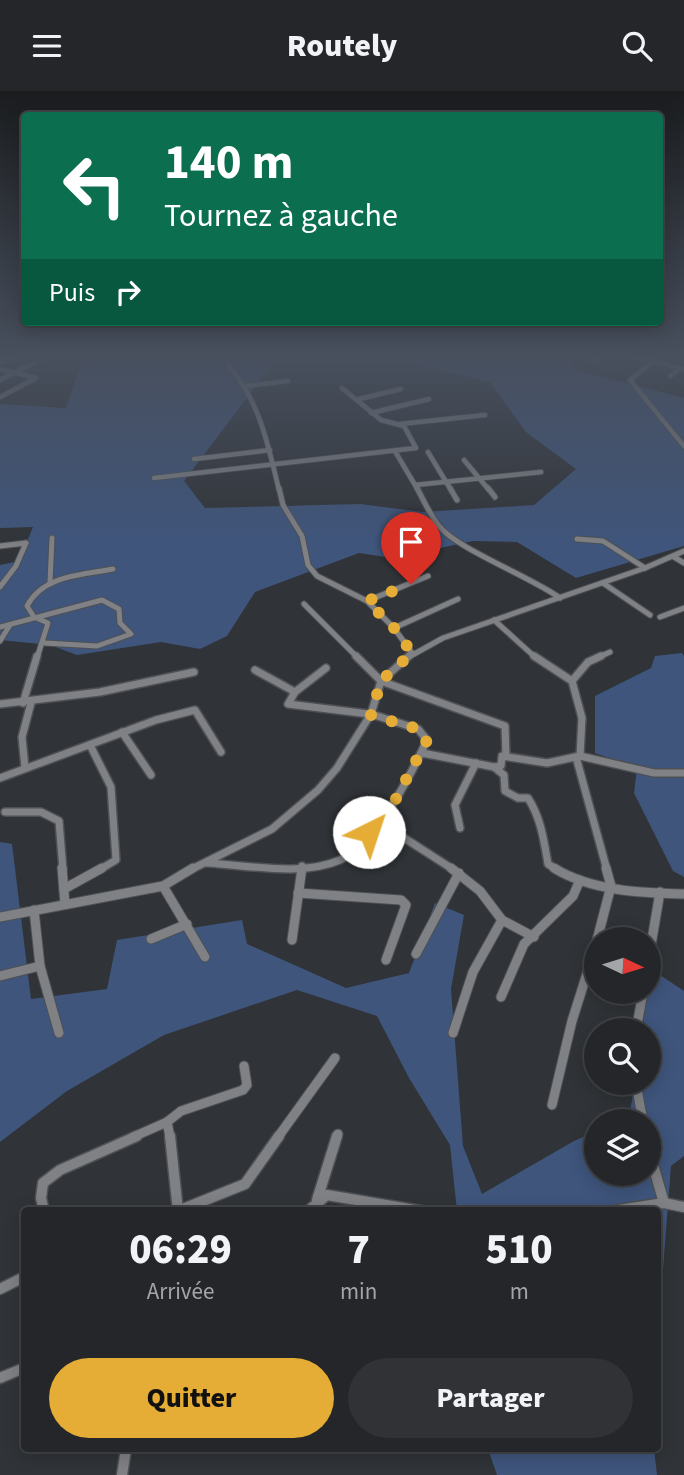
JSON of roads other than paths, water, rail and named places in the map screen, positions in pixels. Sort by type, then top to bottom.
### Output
[{"type":"street","points":[[259,422],[275,465],[283,505],[302,536],[308,565],[317,576],[367,601],[394,628],[412,653]]},
{"type":"street","points":[[385,422],[400,424],[423,422]]},
{"type":"street","points":[[664,422],[684,446]]},
{"type":"street","points":[[154,478],[396,453],[416,448],[404,426],[400,424]]},
{"type":"street","points":[[194,459],[270,450]]},
{"type":"street","points":[[428,452],[457,500]]},
{"type":"street","points":[[396,453],[440,529],[479,553],[538,582],[560,598]]},
{"type":"street","points":[[464,460],[495,497]]},
{"type":"street","points":[[415,485],[541,472]]},
{"type":"street","points":[[50,582],[52,538]]},
{"type":"street","points":[[577,539],[603,541],[645,568]]},
{"type":"street","points":[[0,546],[26,543],[16,566],[0,587]]},
{"type":"street","points":[[0,917],[163,886],[201,863],[260,836],[297,809],[337,768],[370,714],[381,681],[412,653],[494,620],[645,568],[684,551]]},
{"type":"street","points":[[674,557],[684,563]]},
{"type":"street","points":[[25,768],[22,737],[27,682],[45,643],[48,624],[34,617],[27,604],[50,582],[113,569]]},
{"type":"street","points":[[367,601],[428,576]]},
{"type":"street","points":[[603,583],[650,615]]},
{"type":"street","points":[[394,628],[458,599]]},
{"type":"street","points":[[0,627],[102,600],[119,609],[117,612],[120,623],[131,634],[97,646],[45,643]]},
{"type":"street","points":[[304,604],[381,681],[505,726],[506,756]]},
{"type":"street","points":[[660,617],[684,608]]},
{"type":"street","points":[[494,620],[537,659],[572,681],[582,736],[578,756],[611,886],[601,927]]},
{"type":"street","points":[[0,641],[10,625]]},
{"type":"street","points":[[572,681],[588,662],[610,652]]},
{"type":"street","points":[[201,863],[302,866],[344,859],[390,810],[427,740],[418,729],[370,714],[293,706],[288,700],[326,668]]},
{"type":"street","points":[[255,670],[295,692]]},
{"type":"street","points":[[0,705],[27,703],[194,672]]},
{"type":"street","points":[[0,778],[122,732],[195,710],[221,752]]},
{"type":"street","points":[[122,732],[151,775]]},
{"type":"street","points":[[64,889],[116,860],[111,787],[90,745]]},
{"type":"street","points":[[422,753],[494,767],[501,766],[502,756],[547,763],[578,756],[654,773],[684,773]]},
{"type":"street","points":[[460,828],[455,805],[476,764]]},
{"type":"street","points":[[494,767],[504,775],[505,791],[518,798],[528,798],[533,804],[540,821],[548,863],[558,871],[580,880],[611,886],[684,894]]},
{"type":"street","points":[[390,810],[395,832],[459,873],[480,891],[502,920],[534,937]]},
{"type":"street","points":[[5,812],[31,812],[54,816],[59,821],[65,904]]},
{"type":"street","points":[[292,940],[302,866]]},
{"type":"street","points":[[416,954],[459,873]]},
{"type":"street","points":[[501,997],[524,944],[573,896],[580,880]]},
{"type":"street","points":[[163,886],[205,957]]},
{"type":"street","points":[[654,927],[660,892]]},
{"type":"street","points":[[298,893],[401,900],[406,905],[386,960]]},
{"type":"street","points":[[34,910],[40,965],[59,1033]]},
{"type":"street","points":[[453,1033],[473,972],[502,920]]},
{"type":"street","points":[[150,939],[187,924]]},
{"type":"street","points":[[0,976],[40,965]]},
{"type":"street","points":[[552,1105],[584,983]]},
{"type":"street","points":[[188,1207],[245,1184],[335,1058]]},
{"type":"street","points":[[43,1207],[43,1183],[60,1170],[167,1122],[181,1111],[243,1090],[247,1085],[244,1066]]},
{"type":"street","points":[[167,1122],[174,1155],[178,1207]]},
{"type":"street","points":[[317,1201],[338,1134]]},
{"type":"street","points":[[659,1186],[664,1203]]},
{"type":"street","points":[[312,1207],[327,1195],[394,1207]]},
{"type":"street","points":[[638,1207],[664,1203],[684,1207]]},
{"type":"street","points":[[0,1289],[21,1278]]},
{"type":"street","points":[[0,1378],[21,1369]]},
{"type":"street","points":[[122,1475],[126,1452]]}]
